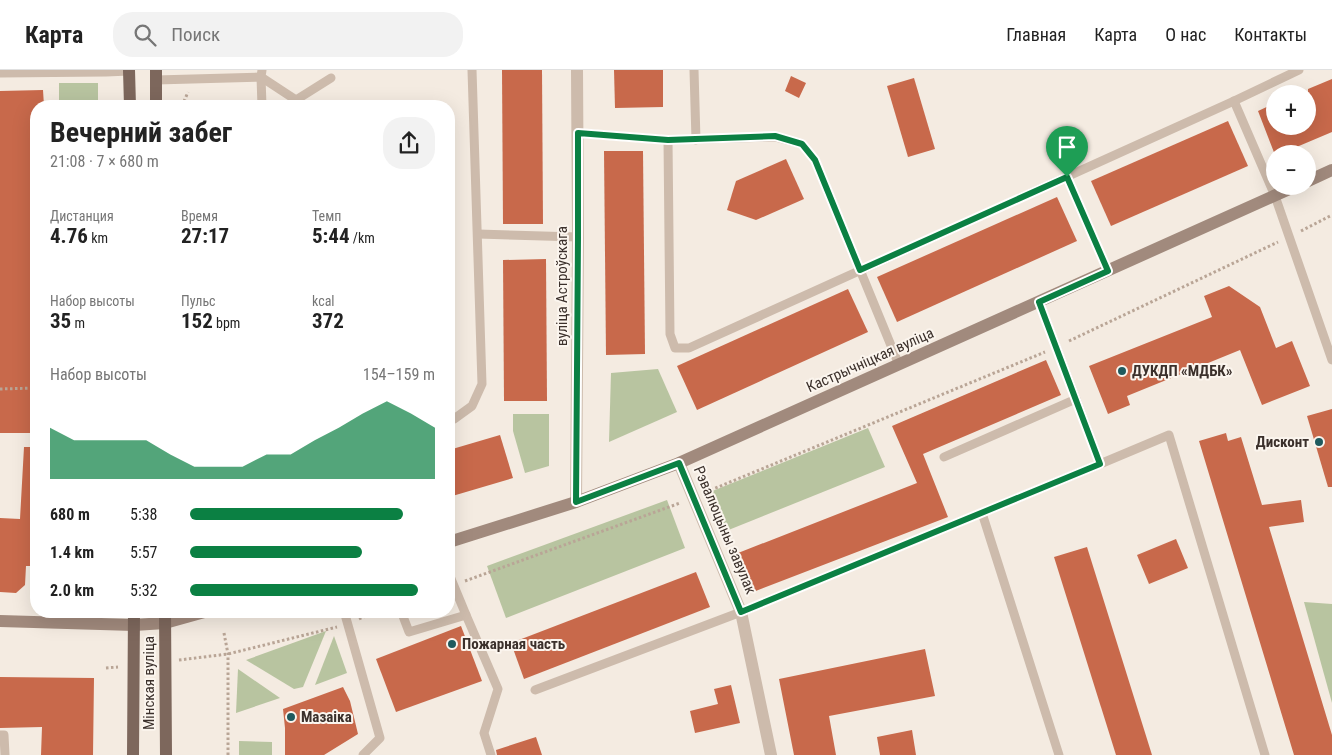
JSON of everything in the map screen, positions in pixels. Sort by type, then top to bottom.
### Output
[{"type":"main road","points":[[130,70],[130,100]]},
{"type":"main road","points":[[156,75],[156,100]]},
{"type":"main road","points":[[1316,177],[1332,170]]},
{"type":"main road","name":"Кастрычніцкая вуліца","points":[[455,540],[576,502],[679,463],[1275,196]]},
{"type":"main road","name":"Мінская вуліца","points":[[134,618],[134,755]]},
{"type":"main road","points":[[0,621],[134,625],[161,618]]},
{"type":"main road","name":"Мінская вуліца","points":[[165,618],[166,755]]},
{"type":"street","name":"вуліца Астроўскага","points":[[576,502],[577,70]]},
{"type":"street","name":"Рэвалюцыны завулак","points":[[679,463],[741,612],[771,755]]},
{"type":"lane","points":[[0,74],[130,70]]},
{"type":"lane","points":[[455,418],[472,406],[482,384],[472,70]]},
{"type":"lane","points":[[694,70],[696,140]]},
{"type":"lane","points":[[668,140],[670,334],[675,348],[689,348],[1234,102],[1299,70]]},
{"type":"lane","points":[[262,74],[262,100]]},
{"type":"lane","points":[[156,75],[262,74],[294,100]]},
{"type":"lane","points":[[302,100],[331,78]]},
{"type":"lane","points":[[1234,102],[1275,196],[1331,356]]},
{"type":"lane","points":[[578,133],[668,140],[775,136],[802,144],[815,160],[899,365]]},
{"type":"lane","points":[[1067,177],[1108,271]]},
{"type":"lane","points":[[478,234],[578,237]]},
{"type":"lane","points":[[1039,302],[1100,464]]},
{"type":"lane","points":[[944,457],[1076,400]]},
{"type":"lane","points":[[535,690],[741,612],[1169,435],[1264,755]]},
{"type":"lane","points":[[982,513],[1059,755]]},
{"type":"lane","points":[[455,588],[498,689],[484,733],[491,755]]},
{"type":"lane","points":[[404,618],[409,632],[466,615]]},
{"type":"lane","points":[[346,618],[380,738],[363,755]]},
{"type":"lane","points":[[0,735],[4,736],[5,755]]},
{"type":"path","points":[[455,586],[693,498],[1056,347],[1332,215]]},
{"type":"path","points":[[0,389],[30,388]]},
{"type":"path","points":[[228,654],[348,624],[361,618]]},
{"type":"path","points":[[224,633],[228,654],[228,755]]},
{"type":"green space","points":[[59,83],[98,83],[98,100],[59,100]]},
{"type":"green space","points":[[658,369],[677,412],[609,442],[611,373]]},
{"type":"green space","points":[[513,414],[549,414],[549,466],[525,473],[513,431]]},
{"type":"green space","points":[[868,428],[885,467],[726,531],[710,492]]},
{"type":"green space","points":[[667,500],[685,548],[506,618],[487,566]]},
{"type":"green space","points":[[1304,602],[1332,604],[1332,703]]},
{"type":"green space","points":[[326,631],[303,687],[294,689],[246,660]]},
{"type":"green space","points":[[334,636],[347,673],[315,685]]},
{"type":"green space","points":[[238,669],[280,698],[236,713]]},
{"type":"green space","points":[[239,741],[272,742],[272,755],[239,755]]},
{"type":"building","points":[[502,70],[542,70],[543,224],[503,224]]},
{"type":"building","points":[[614,70],[663,70],[663,107],[615,108]]},
{"type":"building","points":[[791,76],[806,83],[799,98],[785,91]]},
{"type":"building","points":[[914,78],[935,149],[908,157],[887,86]]},
{"type":"building","points":[[1332,79],[1332,132],[1301,145],[1271,145],[1267,135],[1316,135],[1316,86]]},
{"type":"building","points":[[43,90],[44,100],[30,100],[30,433],[0,433],[0,91]]},
{"type":"building","points":[[1266,107],[1266,132],[1258,111]]},
{"type":"building","points":[[1228,121],[1248,166],[1111,226],[1091,181]]},
{"type":"building","points":[[604,151],[643,151],[645,354],[606,355]]},
{"type":"building","points":[[786,159],[804,199],[756,220],[727,210],[736,181]]},
{"type":"building","points":[[1057,197],[1077,241],[897,322],[877,277]]},
{"type":"building","points":[[546,259],[547,401],[504,401],[503,260]]},
{"type":"building","points":[[1229,286],[1260,307],[1276,348],[1292,341],[1310,386],[1262,405],[1240,350],[1127,396],[1130,405],[1108,414],[1089,366],[1212,317],[1204,296]]},
{"type":"building","points":[[848,289],[868,332],[697,410],[677,366]]},
{"type":"building","points":[[1046,360],[1061,395],[923,454],[948,517],[748,594],[733,555],[917,483],[892,426]]},
{"type":"building","name":"Дисконт","points":[[1332,409],[1332,487],[1328,487],[1307,416]]},
{"type":"building","points":[[1226,433],[1228,441],[1241,437],[1262,505],[1301,500],[1304,522],[1269,527],[1332,735],[1332,755],[1294,755],[1199,441]]},
{"type":"building","points":[[500,435],[513,478],[455,495],[455,448]]},
{"type":"building","points":[[24,447],[30,447],[30,566],[26,566],[25,585],[16,593],[0,592],[0,518],[20,519]]},
{"type":"building","points":[[1176,539],[1188,568],[1149,584],[1137,555]]},
{"type":"building","points":[[1087,547],[1152,755],[1116,755],[1054,557]]},
{"type":"building","points":[[696,572],[710,607],[524,679],[511,643]]},
{"type":"building","points":[[461,626],[482,681],[396,712],[376,659]]},
{"type":"building","points":[[925,649],[935,696],[829,716],[836,755],[794,755],[779,679]]},
{"type":"building","points":[[0,677],[94,678],[93,755],[41,755],[42,727],[0,728]]},
{"type":"building","points":[[731,685],[740,723],[695,733],[690,711],[718,704],[714,689]]},
{"type":"building","points":[[343,687],[350,701],[358,734],[324,755],[285,755],[283,709]]},
{"type":"building","points":[[912,730],[916,755],[880,755],[877,737]]},
{"type":"building","points":[[536,737],[542,755],[497,755],[496,750]]},
{"type":"place","name":"ДУКДП «МДБК»","points":[[1122,371]]},
{"type":"place","name":"Дисконт","points":[[1319,442]]},
{"type":"place","name":"Пожарная часть","points":[[452,644]]},
{"type":"place","name":"Мазаіка","points":[[291,717]]},
{"type":"route","points":[[578,133],[668,140],[775,136],[802,144],[815,160],[860,270],[1067,177],[1108,271],[1039,302],[1100,464],[741,612],[679,463],[576,502],[578,133]]}]
